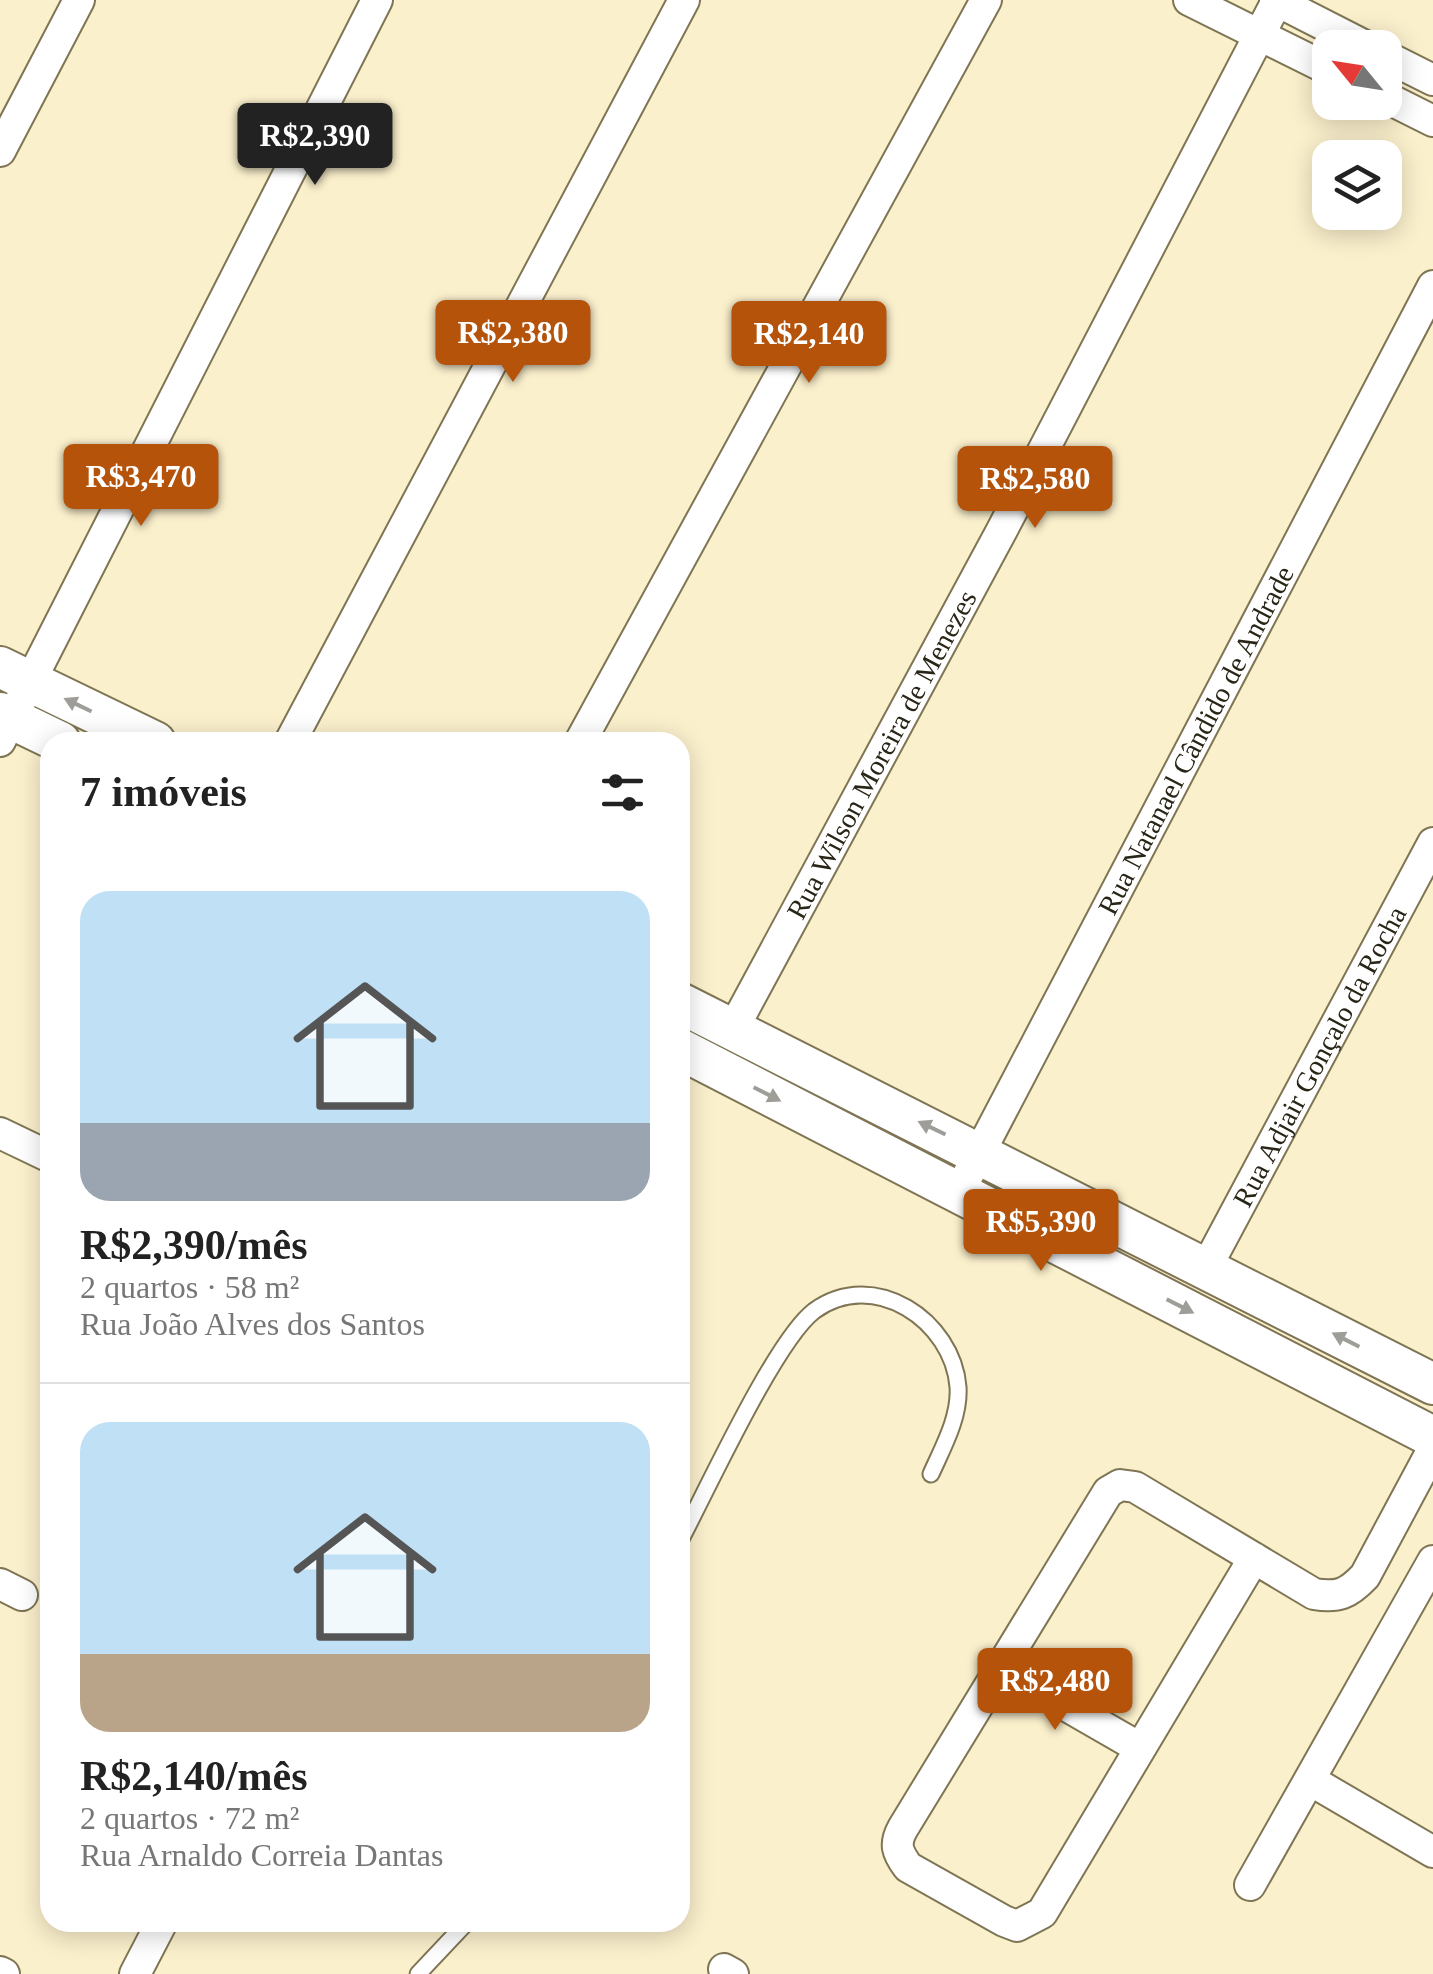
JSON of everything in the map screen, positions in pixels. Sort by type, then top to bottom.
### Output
[{"type":"main road","points":[[15,675],[134,732]]},
{"type":"main road","points":[[4,724],[40,736]]},
{"type":"main road","points":[[690,1008],[1433,1384]]},
{"type":"main road","points":[[690,1054],[1433,1437]]},
{"type":"street","points":[[0,150],[79,0]]},
{"type":"street","points":[[4,724],[15,675],[377,0]]},
{"type":"street","points":[[295,732],[684,0]]},
{"type":"street","points":[[585,732],[986,0]]},
{"type":"street","points":[[1188,0],[1312,61]]},
{"type":"street","points":[[1276,1],[1333,30]]},
{"type":"street","name":"Rua Wilson Moreira de Menezes","points":[[733,1029],[1002,530],[1276,1]]},
{"type":"street","points":[[1402,64],[1433,80]]},
{"type":"street","points":[[1402,104],[1432,117]]},
{"type":"street","name":"Rua Natanael Cândido de Andrade","points":[[959,1192],[1433,286]]},
{"type":"street","name":"Rua Adjair Gonçalo da Rocha","points":[[1206,1268],[1433,843]]},
{"type":"street","points":[[0,1133],[40,1152]]},
{"type":"street","points":[[1254,1558],[1042,1913],[1030,1923],[1017,1926],[1004,1921],[924,1876],[898,1853],[897,1840],[1098,1503],[1120,1485],[1136,1487],[1314,1594],[1336,1598],[1352,1590],[1364,1576],[1433,1449]]},
{"type":"street","points":[[1250,1886],[1433,1561]]},
{"type":"street","points":[[1000,1666],[1140,1748]]},
{"type":"street","points":[[1310,1780],[1433,1852]]},
{"type":"street","points":[[135,1974],[157,1932]]},
{"type":"lane","points":[[690,1522],[785,1346],[814,1312],[851,1295],[885,1297],[924,1318],[950,1348],[958,1390],[951,1429],[931,1474]]},
{"type":"lane","points":[[418,1974],[458,1932]]}]
